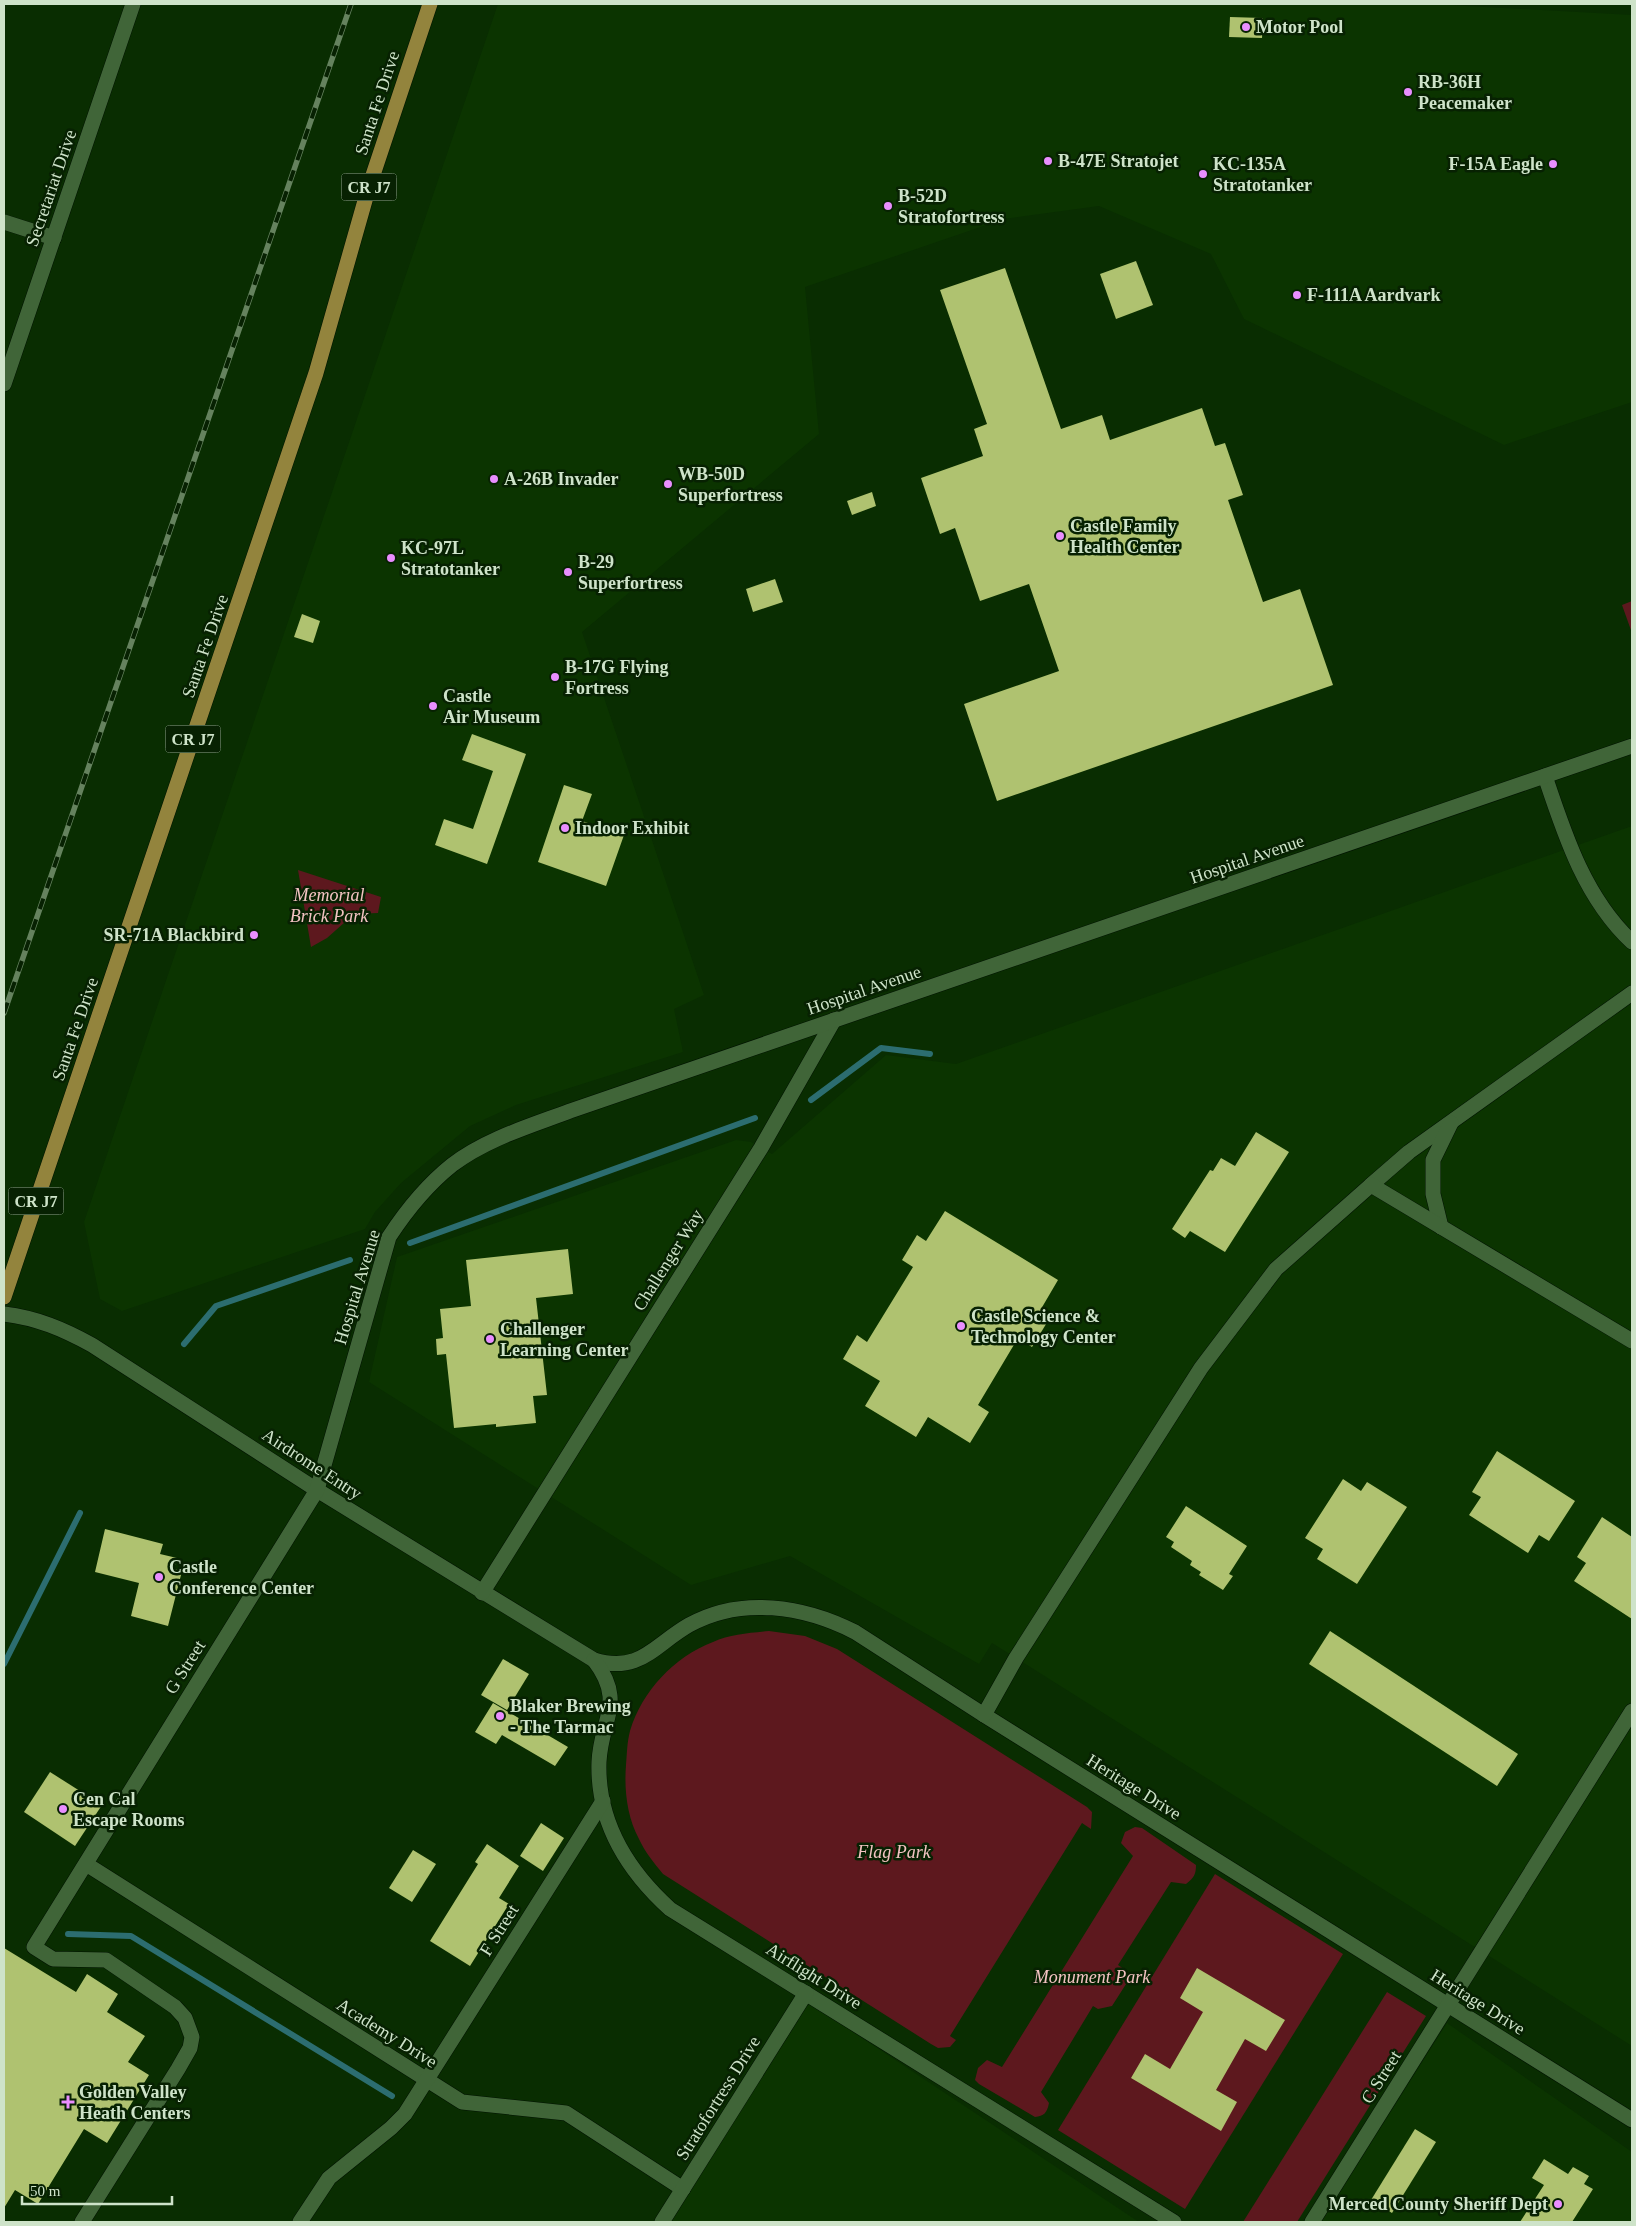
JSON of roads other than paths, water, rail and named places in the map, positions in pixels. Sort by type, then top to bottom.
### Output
[{"type":"main road","name":"Santa Fe Drive","points":[[4,1296],[316,373],[368,190],[430,4]]},
{"type":"street","name":"Secretariat Drive","points":[[4,384],[133,4]]},
{"type":"street","points":[[4,222],[54,238]]},
{"type":"street","name":"Hospital Avenue","points":[[317,1490],[389,1237],[407,1210],[452,1165],[506,1135],[834,1020],[1632,746]]},
{"type":"street","points":[[1545,776],[1569,848],[1580,870],[1599,902],[1621,932],[1632,942]]},
{"type":"street","points":[[984,1715],[1016,1658],[1201,1368],[1276,1269],[1409,1152],[1632,993]]},
{"type":"street","name":"Challenger Way","points":[[482,1593],[761,1148],[834,1020]]},
{"type":"street","points":[[1441,1227],[1433,1194],[1433,1160],[1451,1122]]},
{"type":"street","points":[[1371,1185],[1632,1341]]},
{"type":"street","name":"Airdrome Entry","points":[[4,1314],[40,1320],[63,1329],[140,1374],[317,1490],[594,1660]]},
{"type":"street","name":"G Street","points":[[82,2222],[178,2069],[190,2048],[192,2037],[185,2018],[175,2007],[106,1960],[53,1959],[34,1947],[317,1490]]},
{"type":"street","name":"Heritage Drive","points":[[594,1660],[615,1665],[634,1662],[691,1624],[720,1613],[758,1608],[797,1610],[836,1622],[855,1632],[984,1715],[1632,2120]]},
{"type":"street","name":"Airflight Drive","points":[[594,1660],[606,1678],[612,1698],[599,1760],[603,1801],[611,1830],[622,1852],[633,1871],[651,1891],[670,1909],[1174,2222]]},
{"type":"street","name":"C Street","points":[[1312,2222],[1482,1951],[1628,1727],[1632,1711]]},
{"type":"street","name":"F Street","points":[[300,2222],[329,2178],[391,2128],[405,2114],[603,1801]]},
{"type":"street","name":"Academy Drive","points":[[86,1864],[462,2102],[566,2113],[684,2188]]},
{"type":"street","name":"Stratofortress Drive","points":[[662,2222],[806,1993]]},
{"type":"waterway","points":[[811,1100],[881,1048],[930,1054]]},
{"type":"waterway","points":[[410,1243],[755,1118]]},
{"type":"waterway","points":[[184,1344],[216,1306],[350,1260]]},
{"type":"waterway","points":[[4,1664],[80,1513]]},
{"type":"waterway","points":[[68,1934],[131,1936],[392,2096]]},
{"type":"railway","points":[[4,1013],[351,4]]},
{"type":"place","name":"Motor Pool","points":[[1246,27]]},
{"type":"place","name":"RB-36H Peacemaker","points":[[1408,92]]},
{"type":"place","name":"B-47E Stratojet","points":[[1048,161]]},
{"type":"place","name":"F-15A Eagle","points":[[1553,164]]},
{"type":"place","name":"KC-135A Stratotanker","points":[[1203,174]]},
{"type":"place","name":"B-52D Stratofortress","points":[[888,206]]},
{"type":"place","name":"F-111A Aardvark","points":[[1297,295]]},
{"type":"place","name":"A-26B Invader","points":[[494,479]]},
{"type":"place","name":"WB-50D Superfortress","points":[[668,484]]},
{"type":"place","name":"Castle Family Health Center","points":[[1060,536]]},
{"type":"place","name":"KC-97L Stratotanker","points":[[391,558]]},
{"type":"place","name":"B-29 Superfortress","points":[[568,572]]},
{"type":"place","name":"B-17G Flying Fortress","points":[[555,677]]},
{"type":"place","name":"Castle Air Museum","points":[[433,706]]},
{"type":"place","name":"Indoor Exhibit","points":[[565,828]]},
{"type":"place","name":"SR-71A Blackbird","points":[[254,935]]},
{"type":"place","name":"Castle Science & Technology Center","points":[[961,1326]]},
{"type":"place","name":"Challenger Learning Center","points":[[490,1339]]},
{"type":"place","name":"Castle Conference Center","points":[[159,1577]]},
{"type":"place","name":"Blaker Brewing - The Tarmac","points":[[500,1716]]},
{"type":"place","name":"Cen Cal Escape Rooms","points":[[63,1809]]},
{"type":"place","name":"Golden Valley Heath Centers","points":[[68,2102]]},
{"type":"place","name":"Merced County Sheriff Dept","points":[[1558,2204]]},
{"type":"park label","name":"Memorial Brick Park","points":[[329,905]]},
{"type":"park label","name":"Flag Park","points":[[894,1852]]},
{"type":"park label","name":"Monument Park","points":[[1092,1977]]}]
